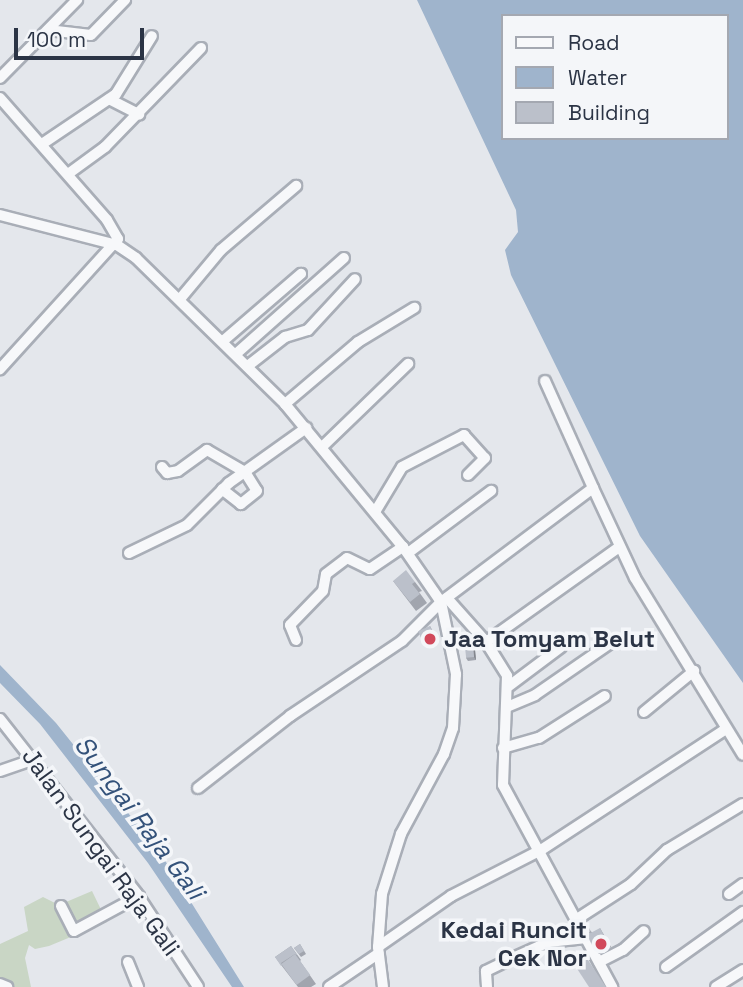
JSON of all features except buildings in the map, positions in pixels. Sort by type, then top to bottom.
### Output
[{"type":"street","points":[[0,78],[77,0]]},
{"type":"street","points":[[48,30],[91,35],[125,0]]},
{"type":"street","points":[[41,144],[109,99],[152,36]]},
{"type":"street","points":[[68,174],[139,114],[201,48]]},
{"type":"street","points":[[0,99],[115,230],[117,245]]},
{"type":"street","points":[[109,99],[139,114]]},
{"type":"street","points":[[180,299],[221,250],[296,186]]},
{"type":"street","points":[[0,215],[117,245],[180,299],[237,353],[285,404],[444,600],[486,642],[509,686],[503,748],[503,785],[541,850],[611,987]]},
{"type":"street","points":[[1,365],[117,245]]},
{"type":"street","points":[[237,353],[344,258]]},
{"type":"street","points":[[223,341],[301,274]]},
{"type":"street","points":[[249,365],[285,337],[308,330],[355,279]]},
{"type":"street","points":[[285,404],[358,342],[414,308]]},
{"type":"street","points":[[322,447],[408,364]]},
{"type":"street","points":[[545,380],[619,547],[743,755]]},
{"type":"street","points":[[129,553],[187,525],[222,489],[306,428]]},
{"type":"street","points":[[375,512],[402,467],[464,435],[485,455],[468,475]]},
{"type":"street","points":[[162,467],[167,473],[178,471],[206,450],[244,472],[256,488],[253,497],[241,503],[222,489]]},
{"type":"street","points":[[198,788],[290,716],[402,641],[444,600],[593,488]]},
{"type":"street","points":[[296,640],[290,625],[323,591],[326,574],[347,558],[370,569],[405,550],[491,491]]},
{"type":"street","points":[[486,642],[619,547]]},
{"type":"street","points":[[383,987],[379,950],[382,894],[401,834],[444,754],[453,727],[455,662],[444,600]]},
{"type":"street","points":[[507,707],[535,695],[609,644]]},
{"type":"street","points":[[509,686],[561,647]]},
{"type":"street","points":[[643,712],[694,671]]},
{"type":"street","points":[[503,748],[539,738],[605,696]]},
{"type":"street","name":"Jalan Sungai Raja Gali","points":[[0,719],[34,758],[139,896],[198,987]]},
{"type":"street","points":[[329,987],[478,880],[541,850],[726,729]]},
{"type":"street","points":[[0,771],[34,758]]},
{"type":"street","points":[[577,919],[631,884],[667,850],[743,804]]},
{"type":"street","points":[[729,894],[743,884]]},
{"type":"street","points":[[61,906],[74,932],[139,896]]},
{"type":"street","points":[[666,967],[743,912]]},
{"type":"street","points":[[599,961],[624,949],[644,931]]},
{"type":"street","points":[[487,987],[486,971],[548,942],[587,938]]},
{"type":"street","points":[[128,962],[138,987]]},
{"type":"street","points":[[716,987],[743,970]]},
{"type":"street","points":[[0,984],[7,987]]},
{"type":"green space","points":[[92,891],[107,922],[49,946],[35,949],[29,945],[25,958],[31,987],[0,987],[0,944],[28,931],[24,907],[43,897],[59,905]]},
{"type":"water","points":[[417,0],[743,0],[743,683],[640,536],[511,275],[505,250],[518,232],[516,210]]},
{"type":"water","points":[[0,665],[56,723],[161,854],[244,987],[232,987],[148,863],[40,724],[0,683]]},
{"type":"place","name":"Jaa Tomyam Belut","points":[[430,639]]},
{"type":"place","name":"Kedai Runcit Cek Nor","points":[[601,944]]},
{"type":"water label","name":"Sungai Raja Gali","points":[[139,818]]}]
